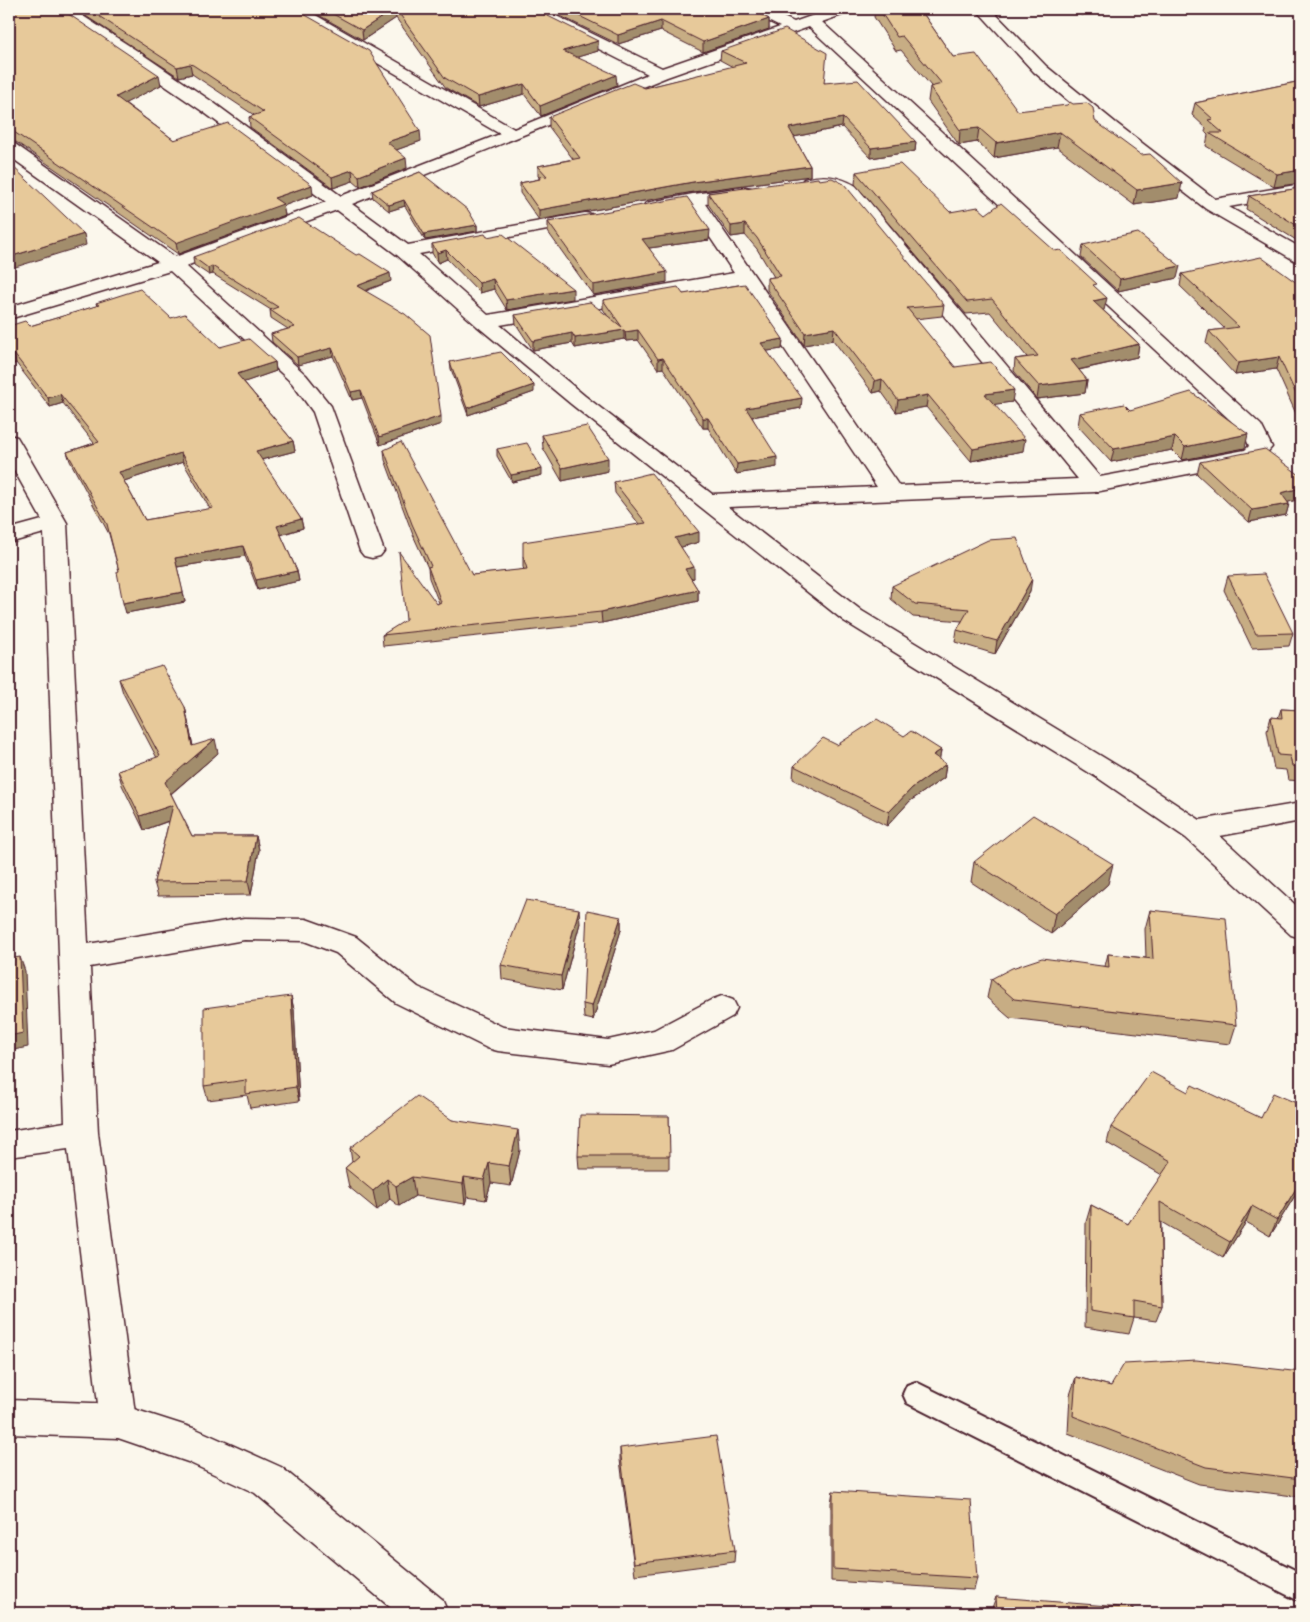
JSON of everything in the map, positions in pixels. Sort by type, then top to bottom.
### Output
[{"type":"street","points":[[62,9],[133,55],[404,251],[484,322],[704,501],[853,616],[1111,774],[1196,831],[1301,927]]},
{"type":"street","points":[[294,9],[513,135]]},
{"type":"street","points":[[531,9],[661,74]]},
{"type":"street","points":[[755,9],[792,27]]},
{"type":"street","points":[[9,313],[173,264],[340,203],[661,74],[845,9]]},
{"type":"street","points":[[983,9],[1040,69],[1110,127],[1212,205],[1301,256]]},
{"type":"street","points":[[704,501],[1095,485],[1252,455],[1261,447],[1253,430],[811,21]]},
{"type":"street","points":[[9,148],[173,264],[299,379],[323,410],[372,551]]},
{"type":"street","points":[[795,185],[822,181],[836,182],[850,190],[1095,485]]},
{"type":"street","points":[[635,210],[693,199],[767,189]]},
{"type":"street","points":[[1212,205],[1301,189]]},
{"type":"street","points":[[693,199],[892,492]]},
{"type":"street","points":[[404,251],[606,215]]},
{"type":"street","points":[[484,322],[745,277]]},
{"type":"street","points":[[9,442],[55,523],[82,1133],[118,1421]]},
{"type":"street","points":[[9,536],[55,523]]},
{"type":"street","points":[[1196,831],[1301,812]]},
{"type":"street","points":[[74,958],[244,929],[306,930],[346,945],[407,994],[498,1039],[608,1052],[661,1041],[722,1008]]},
{"type":"street","points":[[9,1144],[82,1133]]},
{"type":"street","points":[[9,1417],[118,1421],[196,1447],[268,1480],[428,1613]]},
{"type":"lane","points":[[916,1394],[1301,1588]]},
{"type":"building","points":[[9,9],[61,9],[159,75],[116,97],[174,140],[228,123],[312,185],[274,198],[283,204],[176,243],[14,132],[9,131]]},
{"type":"building","points":[[88,9],[295,9],[369,51],[420,131],[387,142],[406,158],[359,176],[352,170],[332,177],[249,117],[264,112],[193,65],[177,67]]},
{"type":"building","points":[[324,9],[394,9],[362,30]]},
{"type":"building","points":[[396,9],[534,9],[598,41],[563,51],[616,75],[540,106],[524,84],[478,97],[445,78]]},
{"type":"building","points":[[565,9],[751,9],[769,19],[703,42],[661,21],[618,35]]},
{"type":"building","points":[[879,9],[920,9],[953,57],[976,54],[1018,111],[1067,105],[1070,102],[1073,104],[1087,103],[1093,108],[1095,121],[1141,155],[1150,154],[1182,183],[1137,190],[1060,132],[996,143],[979,128],[960,130],[930,87],[942,84],[902,36],[897,37]]},
{"type":"building","points":[[785,29],[827,53],[824,83],[858,80],[916,142],[871,148],[843,118],[789,128],[810,166],[693,182],[539,210],[520,183],[547,176],[538,166],[580,158],[549,117],[633,83],[645,88],[746,63],[721,51]]},
{"type":"building","points":[[1301,81],[1301,170],[1277,174],[1209,133],[1223,133],[1208,120],[1213,119],[1195,103]]},
{"type":"building","points":[[9,163],[84,234],[9,257]]},
{"type":"building","points":[[900,164],[950,212],[978,207],[986,214],[1001,203],[1055,251],[1060,250],[1097,284],[1093,285],[1107,298],[1093,301],[1139,344],[1071,360],[1087,380],[1039,386],[1015,359],[1038,356],[992,299],[967,302],[856,172]]},
{"type":"building","points":[[420,172],[468,210],[477,225],[424,234],[404,200],[389,205],[372,191]]},
{"type":"building","points":[[818,178],[819,180],[832,178],[844,184],[944,305],[907,308],[955,367],[991,362],[1014,390],[985,394],[1025,439],[973,449],[928,395],[898,400],[882,379],[875,381],[834,328],[805,333],[767,278],[781,276],[757,238],[745,224],[731,226],[708,193]]},
{"type":"building","points":[[1301,183],[1301,228],[1249,196],[1300,188],[1295,185]]},
{"type":"building","points":[[687,197],[710,230],[642,239],[667,272],[593,285],[548,222]]},
{"type":"building","points":[[299,218],[356,255],[360,254],[390,273],[357,286],[405,314],[430,335],[441,416],[379,437],[361,390],[351,392],[332,348],[297,357],[271,334],[295,327],[270,310],[278,307],[212,266],[208,268],[193,257]]},
{"type":"building","points":[[1138,233],[1180,266],[1120,279],[1083,245]]},
{"type":"building","points":[[485,234],[487,237],[503,234],[573,289],[506,300],[493,279],[479,283],[446,250],[437,253],[432,244]]},
{"type":"building","points":[[1261,257],[1301,286],[1301,405],[1279,357],[1238,363],[1209,331],[1239,327],[1182,274]]},
{"type":"building","points":[[745,284],[783,339],[761,343],[802,398],[746,408],[777,457],[737,464],[708,418],[703,418],[663,358],[658,359],[638,330],[625,332],[624,330],[575,338],[572,333],[533,341],[515,315],[590,302],[622,327],[603,300],[678,287],[683,294]]},
{"type":"building","points":[[140,289],[171,318],[185,314],[220,347],[249,339],[275,362],[237,374],[293,441],[256,451],[301,519],[277,526],[297,571],[256,580],[243,546],[175,558],[183,592],[123,603],[117,572],[119,571],[107,524],[67,452],[99,442],[60,394],[48,398],[14,354],[9,356],[9,326],[25,321],[30,326],[99,305],[96,303]],"holes":[[[181,453],[213,508],[145,520],[119,472]]]},
{"type":"building","points":[[501,352],[534,385],[467,408],[450,362]]},
{"type":"building","points":[[1191,392],[1248,434],[1185,447],[1175,437],[1114,449],[1080,413],[1124,404],[1130,410]]},
{"type":"building","points":[[587,426],[608,458],[562,468],[542,435]]},
{"type":"building","points":[[401,442],[472,575],[527,569],[523,556],[523,542],[646,523],[614,482],[651,473],[699,532],[675,538],[694,567],[685,569],[698,590],[601,612],[382,635],[406,620],[399,552],[437,604],[441,602],[428,567],[431,566],[412,524],[384,450]]},
{"type":"building","points":[[527,443],[542,469],[511,475],[497,449]]},
{"type":"building","points":[[1265,449],[1301,476],[1301,488],[1281,493],[1289,504],[1252,510],[1200,462]]},
{"type":"building","points":[[1017,538],[1032,579],[997,641],[957,630],[969,609],[915,604],[892,586],[988,540]]},
{"type":"building","points":[[1264,574],[1293,633],[1256,634],[1228,576]]},
{"type":"building","points":[[162,666],[185,707],[192,746],[215,739],[165,782],[192,836],[256,836],[248,881],[154,882],[173,805],[140,816],[118,771],[160,756],[119,679]]},
{"type":"building","points":[[1281,709],[1301,710],[1301,767],[1292,766],[1290,756],[1278,755],[1271,717],[1282,718]]},
{"type":"building","points":[[877,719],[904,736],[911,731],[941,750],[933,755],[946,764],[912,788],[889,812],[794,766],[823,738],[837,745]]},
{"type":"building","points":[[1033,815],[1113,864],[1055,914],[974,862]]},
{"type":"building","points":[[526,900],[579,909],[561,976],[501,965]]},
{"type":"building","points":[[587,910],[621,917],[592,1006],[583,1004]]},
{"type":"building","points":[[1150,910],[1226,918],[1236,1025],[1014,999],[991,979],[1012,968],[1042,958],[1109,967],[1108,954],[1153,959]]},
{"type":"building","points":[[20,957],[23,1033],[9,1036],[9,959]]},
{"type":"building","points":[[291,996],[296,1087],[246,1094],[246,1080],[204,1086],[204,1008]]},
{"type":"building","points":[[1151,1072],[1188,1092],[1192,1085],[1261,1118],[1273,1093],[1301,1105],[1301,1180],[1277,1220],[1252,1206],[1230,1242],[1160,1202],[1162,1306],[1134,1301],[1134,1318],[1090,1311],[1091,1205],[1128,1224],[1171,1161],[1111,1127]]},
{"type":"building","points":[[417,1096],[452,1120],[518,1130],[509,1166],[489,1163],[484,1180],[464,1177],[463,1184],[412,1177],[396,1186],[387,1179],[373,1191],[345,1168],[359,1156],[350,1148]]},
{"type":"building","points":[[580,1115],[669,1116],[670,1156],[578,1156]]},
{"type":"building","points":[[1196,1360],[1301,1372],[1301,1479],[1206,1467],[1073,1416],[1076,1377],[1111,1386],[1124,1364]]},
{"type":"building","points":[[716,1436],[735,1550],[634,1563],[620,1448]]},
{"type":"building","points":[[833,1491],[971,1500],[977,1578],[833,1569]]},
{"type":"building","points":[[996,1597],[1133,1608],[1133,1613],[997,1613]]}]
